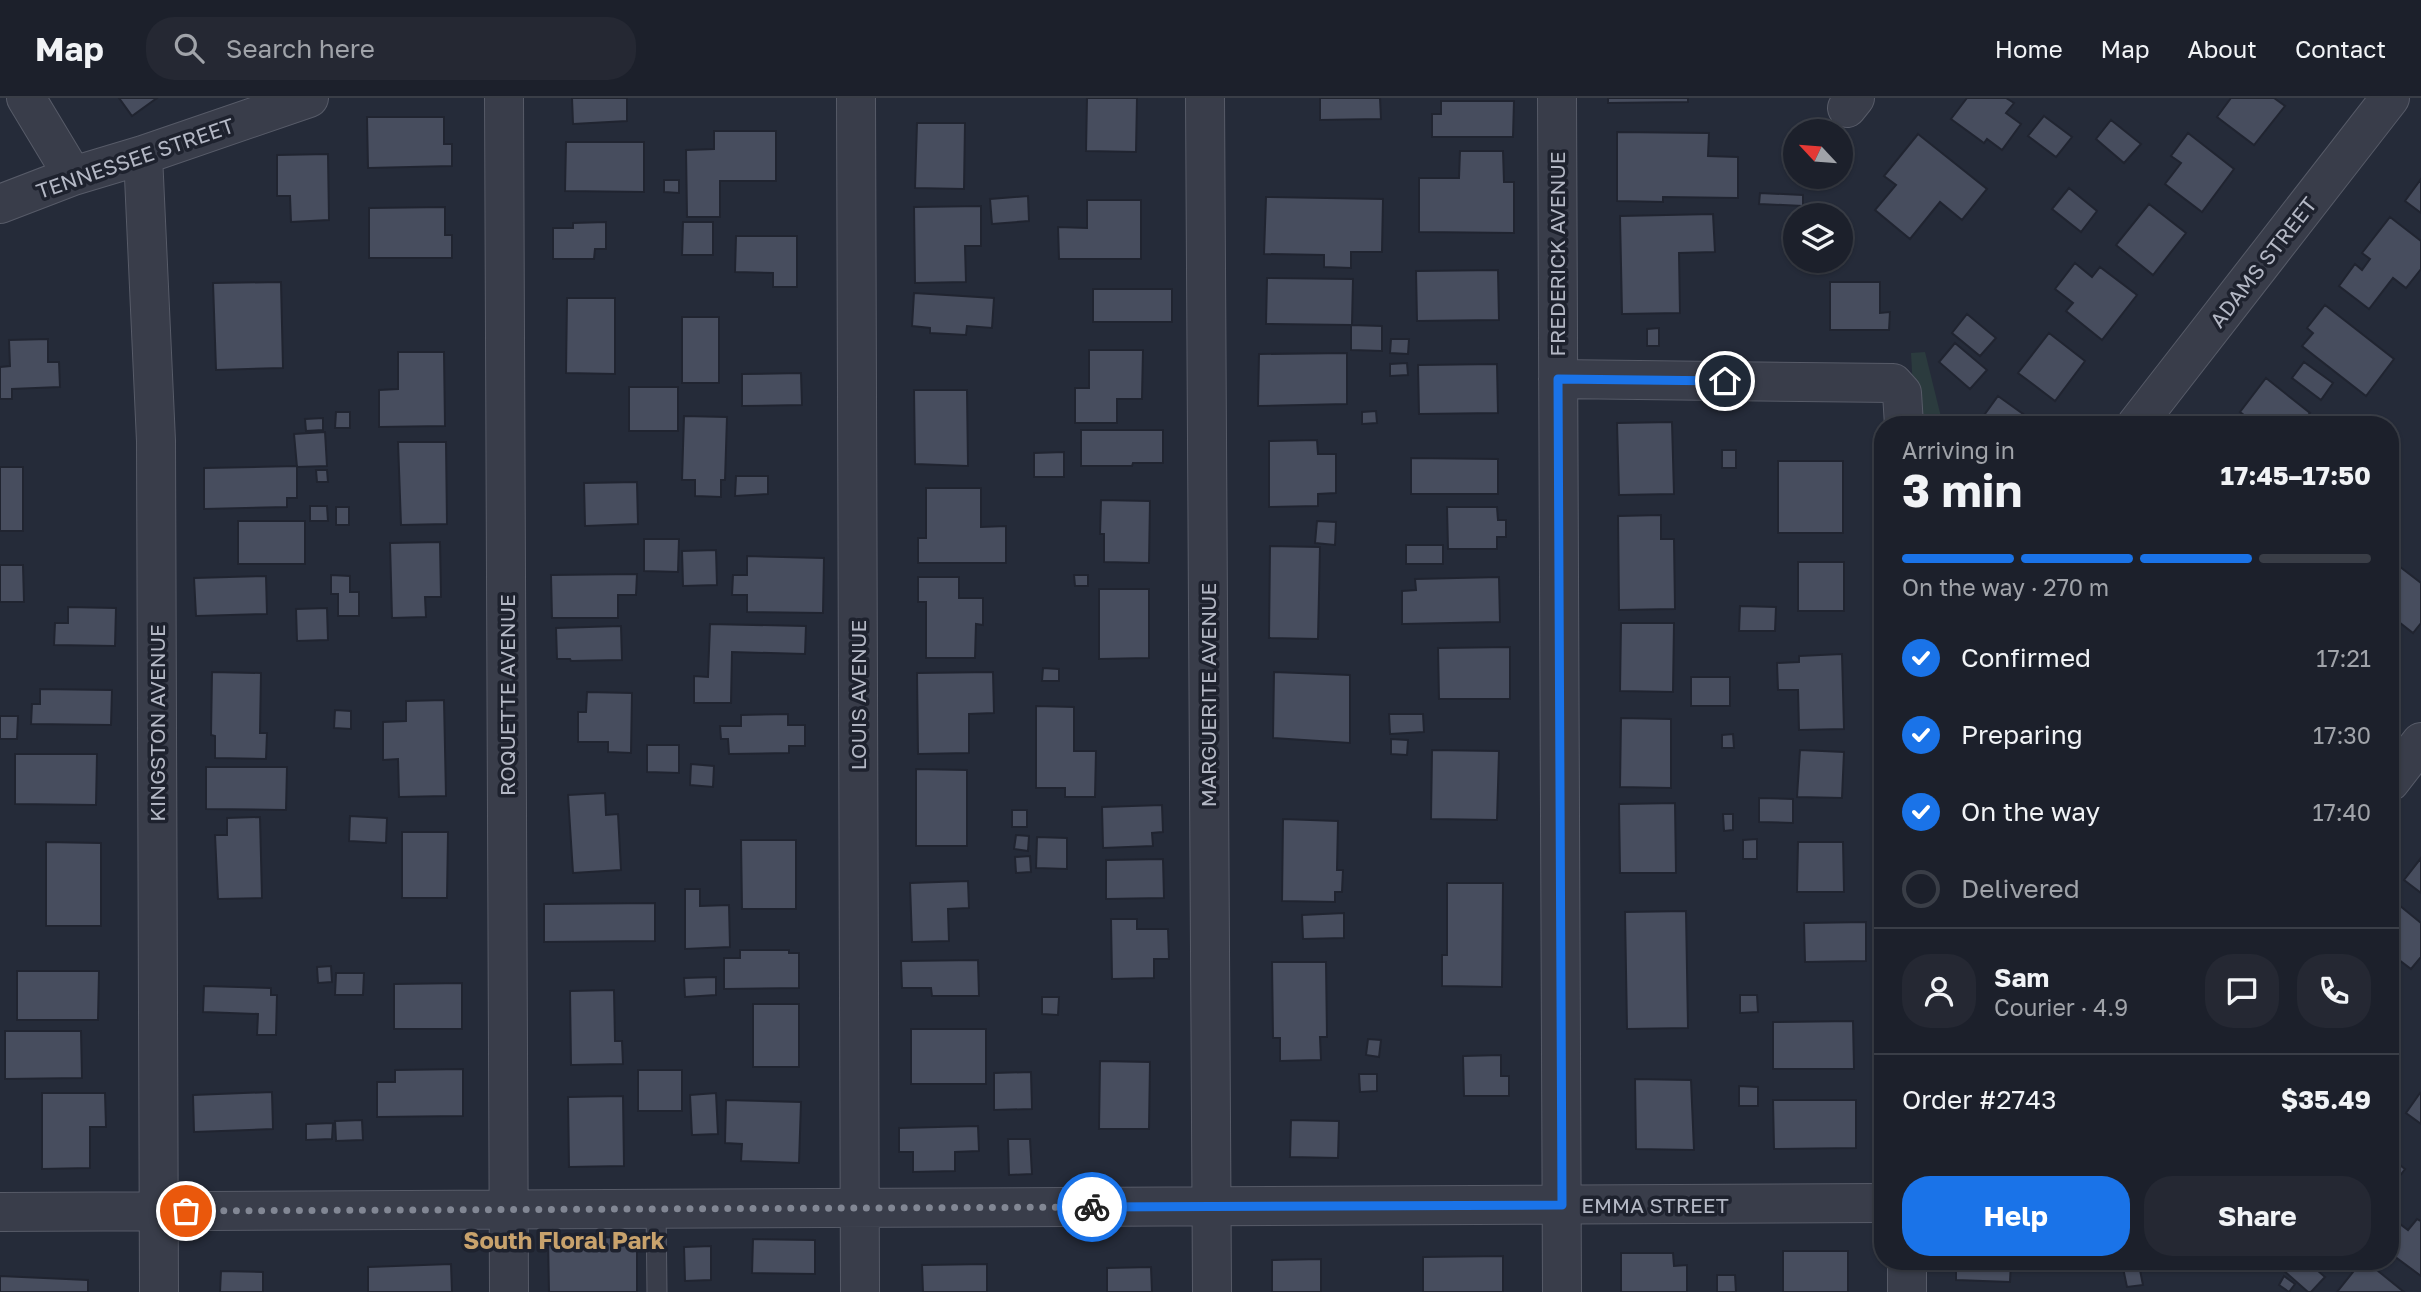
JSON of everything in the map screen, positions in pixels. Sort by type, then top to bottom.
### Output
[{"type":"street","points":[[26,98],[73,176]]},
{"type":"street","name":"TENNESSEE STREET","points":[[0,204],[73,176],[309,98]]},
{"type":"street","name":"ROQUETTE AVENUE","points":[[504,98],[509,1292]]},
{"type":"street","name":"LOUIS AVENUE","points":[[856,98],[860,1292]]},
{"type":"street","name":"MARGUERITE AVENUE","points":[[1205,98],[1212,1292]]},
{"type":"street","name":"FREDERICK AVENUE","points":[[1557,98],[1563,1292]]},
{"type":"street","name":"ADAMS STREET","points":[[2143,416],[2390,98]]},
{"type":"street","name":"KINGSTON AVENUE","points":[[143,155],[156,441],[159,1292]]},
{"type":"street","points":[[1558,379],[1893,383],[1902,393],[1903,416]]},
{"type":"street","points":[[2399,770],[2421,742]]},
{"type":"street","name":"EMMA STREET","points":[[0,1212],[1874,1203]]},
{"type":"street","points":[[1907,1270],[1907,1292]]},
{"type":"lane","points":[[656,1208],[657,1292]]},
{"type":"shaded area","points":[[1925,352],[1941,416],[1914,416],[1911,353]]},
{"type":"building","points":[[119,98],[157,98],[132,116]]},
{"type":"building","points":[[572,98],[627,98],[627,121],[573,124]]},
{"type":"building","points":[[1087,98],[1137,98],[1136,152],[1086,151]]},
{"type":"building","points":[[1320,98],[1380,98],[1381,119],[1320,120]]},
{"type":"building","points":[[1608,98],[1688,98],[1688,102],[1608,103]]},
{"type":"building","points":[[1967,98],[2006,98],[2014,103],[2006,113],[2021,124],[2002,150],[1987,139],[1984,143],[1951,119]]},
{"type":"building","points":[[2231,98],[2274,98],[2285,106],[2254,145],[2217,117]]},
{"type":"building","points":[[1441,101],[1514,101],[1513,137],[1432,137],[1432,114],[1441,114]]},
{"type":"building","points":[[2044,116],[2072,137],[2056,157],[2028,136]]},
{"type":"building","points":[[367,117],[444,117],[444,144],[452,144],[452,166],[368,168]]},
{"type":"building","points":[[2111,120],[2141,144],[2124,163],[2096,139]]},
{"type":"building","points":[[917,123],[965,123],[964,189],[915,188]]},
{"type":"building","points":[[714,131],[776,131],[776,181],[720,181],[720,217],[687,217],[686,150],[714,149]]},
{"type":"building","points":[[1617,132],[1709,133],[1708,156],[1738,157],[1738,198],[1663,197],[1663,202],[1617,201]]},
{"type":"building","points":[[2188,133],[2234,169],[2202,212],[2165,184],[2181,163],[2171,156]]},
{"type":"building","points":[[1918,134],[1987,189],[1962,220],[1940,202],[1910,239],[1875,210],[1896,185],[1884,176]]},
{"type":"building","points":[[566,142],[644,142],[644,192],[565,191]]},
{"type":"building","points":[[1460,151],[1503,151],[1504,182],[1514,182],[1514,233],[1419,232],[1419,178],[1459,178]]},
{"type":"building","points":[[328,154],[329,220],[291,222],[290,196],[277,196],[277,155]]},
{"type":"building","points":[[2421,179],[2421,213],[2405,201]]},
{"type":"building","points":[[664,180],[679,180],[679,193],[664,192]]},
{"type":"building","points":[[2069,188],[2097,211],[2081,232],[2052,209]]},
{"type":"building","points":[[1760,193],[1803,195],[1803,203],[1759,204]]},
{"type":"building","points":[[1028,196],[1029,221],[992,224],[990,199]]},
{"type":"building","points":[[1266,197],[1383,199],[1382,252],[1351,252],[1351,268],[1324,267],[1324,255],[1264,254]]},
{"type":"building","points":[[1087,200],[1141,200],[1141,259],[1059,259],[1058,227],[1087,228]]},
{"type":"building","points":[[2149,204],[2186,233],[2153,275],[2116,245]]},
{"type":"building","points":[[981,206],[981,246],[965,246],[966,282],[915,283],[914,207]]},
{"type":"building","points":[[445,207],[445,235],[452,235],[452,258],[369,258],[369,208]]},
{"type":"building","points":[[1713,214],[1715,252],[1679,253],[1680,313],[1622,314],[1620,216]]},
{"type":"building","points":[[2390,217],[2421,241],[2421,269],[2406,288],[2393,278],[2369,309],[2339,286],[2355,264],[2362,270],[2370,259],[2362,253]]},
{"type":"building","points":[[606,222],[606,249],[595,249],[594,259],[553,259],[553,228],[573,228],[573,223]]},
{"type":"building","points":[[683,222],[713,222],[713,255],[682,255]]},
{"type":"building","points":[[736,236],[797,236],[797,287],[773,287],[773,273],[735,272]]},
{"type":"building","points":[[2075,263],[2092,277],[2100,267],[2137,295],[2102,340],[2066,311],[2073,303],[2055,289]]},
{"type":"building","points":[[1498,270],[1499,320],[1417,321],[1416,271]]},
{"type":"building","points":[[1267,278],[1353,279],[1352,325],[1266,324]]},
{"type":"building","points":[[281,282],[283,368],[216,370],[213,283]]},
{"type":"building","points":[[1830,282],[1880,282],[1880,313],[1890,312],[1889,330],[1830,330]]},
{"type":"building","points":[[1093,289],[1172,289],[1172,322],[1093,322]]},
{"type":"building","points":[[914,293],[994,298],[992,328],[967,326],[966,335],[930,333],[930,328],[912,326]]},
{"type":"building","points":[[567,298],[615,298],[615,374],[566,373]]},
{"type":"building","points":[[2325,305],[2394,359],[2366,396],[2302,346],[2313,333],[2307,328]]},
{"type":"building","points":[[1967,314],[1996,338],[1980,356],[1952,333]]},
{"type":"building","points":[[682,317],[719,317],[719,383],[682,383]]},
{"type":"building","points":[[1351,325],[1382,326],[1382,351],[1351,350]]},
{"type":"building","points":[[1659,328],[1659,346],[1647,346],[1647,329]]},
{"type":"building","points":[[2049,333],[2085,361],[2055,401],[2018,373]]},
{"type":"building","points":[[48,339],[48,362],[59,362],[60,387],[12,389],[12,399],[0,399],[0,367],[10,366],[9,340]]},
{"type":"building","points":[[1391,339],[1409,339],[1408,354],[1390,353]]},
{"type":"building","points":[[1955,343],[1987,370],[1970,389],[1939,362]]},
{"type":"building","points":[[1089,350],[1143,350],[1142,399],[1117,399],[1117,423],[1075,423],[1075,388],[1089,388]]},
{"type":"building","points":[[398,352],[444,352],[445,426],[379,427],[379,390],[398,389]]},
{"type":"building","points":[[1347,353],[1347,404],[1258,406],[1259,354]]},
{"type":"building","points":[[2304,362],[2333,383],[2321,400],[2292,378]]},
{"type":"building","points":[[1407,363],[1408,375],[1390,376],[1390,364]]},
{"type":"building","points":[[1497,364],[1498,413],[1419,414],[1418,365]]},
{"type":"building","points":[[801,373],[802,405],[742,406],[742,374]]},
{"type":"building","points":[[2266,378],[2310,413],[2308,416],[2245,416],[2240,412]]},
{"type":"building","points":[[629,387],[678,387],[678,431],[629,431]]},
{"type":"building","points":[[914,390],[967,390],[968,466],[915,464]]},
{"type":"building","points":[[1998,396],[2026,416],[1984,416]]},
{"type":"building","points":[[1376,411],[1377,423],[1362,424],[1362,412]]},
{"type":"building","points":[[336,412],[350,412],[350,428],[335,428]]},
{"type":"building","points":[[684,416],[727,417],[725,480],[721,480],[721,497],[695,496],[695,480],[682,480]]},
{"type":"building","points":[[323,418],[323,430],[306,431],[305,419]]},
{"type":"building","points":[[1672,422],[1674,494],[1619,495],[1617,423]]},
{"type":"building","points":[[1081,430],[1163,430],[1163,463],[1081,466]]},
{"type":"building","points":[[325,432],[327,466],[297,467],[294,434]]},
{"type":"building","points":[[1317,440],[1318,454],[1336,454],[1336,493],[1318,494],[1318,506],[1269,507],[1269,441]]},
{"type":"building","points":[[398,442],[446,442],[447,524],[401,525]]},
{"type":"building","points":[[1722,450],[1736,450],[1736,468],[1722,468]]},
{"type":"building","points":[[1064,452],[1064,477],[1034,477],[1034,453]]},
{"type":"building","points":[[1411,458],[1498,459],[1498,494],[1411,494]]},
{"type":"building","points":[[1778,461],[1843,461],[1843,533],[1778,533]]},
{"type":"building","points":[[297,466],[297,498],[287,498],[287,507],[204,509],[204,468]]},
{"type":"building","points":[[0,467],[23,467],[23,531],[0,531]]},
{"type":"building","points":[[316,470],[327,470],[328,482],[317,482]]},
{"type":"building","points":[[736,476],[768,476],[768,494],[735,496]]},
{"type":"building","points":[[637,482],[638,524],[585,526],[584,483]]},
{"type":"building","points":[[926,488],[981,488],[981,527],[1006,526],[1006,563],[918,563],[918,538],[926,538]]},
{"type":"building","points":[[1101,500],[1150,501],[1149,563],[1104,562],[1104,534],[1100,534]]},
{"type":"building","points":[[310,506],[327,506],[328,521],[310,521]]},
{"type":"building","points":[[336,507],[349,507],[349,525],[336,525]]},
{"type":"building","points":[[1447,507],[1497,507],[1498,520],[1506,520],[1506,537],[1497,537],[1497,549],[1448,549]]},
{"type":"building","points":[[1661,515],[1661,539],[1674,539],[1675,609],[1619,610],[1618,516]]},
{"type":"building","points":[[238,521],[305,521],[305,564],[238,564]]},
{"type":"building","points":[[1317,521],[1336,522],[1335,545],[1315,543]]},
{"type":"building","points":[[644,539],[679,539],[678,572],[644,571]]},
{"type":"building","points":[[440,542],[441,597],[425,597],[426,617],[392,618],[390,543]]},
{"type":"building","points":[[1406,545],[1443,545],[1443,564],[1406,564]]},
{"type":"building","points":[[1270,546],[1320,547],[1318,639],[1269,638]]},
{"type":"building","points":[[716,550],[717,585],[683,586],[682,551]]},
{"type":"building","points":[[747,556],[824,558],[823,613],[747,612],[747,595],[732,595],[733,575],[747,575]]},
{"type":"building","points":[[1798,562],[1844,562],[1844,611],[1798,611]]},
{"type":"building","points":[[0,565],[23,565],[24,602],[0,602]]},
{"type":"building","points":[[2399,566],[2421,583],[2421,623],[2413,633],[2399,622]]},
{"type":"building","points":[[637,574],[636,595],[618,595],[618,618],[552,618],[551,575]]},
{"type":"building","points":[[331,575],[350,576],[350,592],[359,592],[359,616],[338,616],[338,594],[331,594]]},
{"type":"building","points":[[1074,575],[1088,575],[1088,586],[1075,586]]},
{"type":"building","points":[[266,576],[267,614],[196,616],[194,578]]},
{"type":"building","points":[[918,577],[959,577],[959,598],[983,598],[983,625],[976,624],[975,658],[926,658],[926,602],[918,602]]},
{"type":"building","points":[[1499,577],[1500,622],[1402,624],[1402,591],[1416,590],[1415,579]]},
{"type":"building","points":[[1099,589],[1149,589],[1149,658],[1099,659]]},
{"type":"building","points":[[1740,606],[1776,607],[1775,631],[1739,631]]},
{"type":"building","points":[[68,607],[116,608],[115,646],[54,645],[55,623],[68,623]]},
{"type":"building","points":[[327,608],[328,640],[297,641],[296,609]]},
{"type":"building","points":[[1621,623],[1674,623],[1673,692],[1620,691]]},
{"type":"building","points":[[710,624],[806,626],[805,654],[732,652],[731,703],[694,703],[694,676],[708,677]]},
{"type":"building","points":[[621,626],[622,660],[557,659],[556,628]]},
{"type":"building","points":[[1510,647],[1510,699],[1439,699],[1438,648]]},
{"type":"building","points":[[1842,654],[1844,729],[1799,730],[1798,690],[1778,690],[1777,663],[1799,662],[1799,656]]},
{"type":"building","points":[[1043,668],[1059,669],[1059,681],[1042,681]]},
{"type":"building","points":[[212,672],[261,673],[260,733],[267,733],[266,759],[215,758],[215,736],[211,735]]},
{"type":"building","points":[[993,672],[994,713],[969,714],[969,753],[918,754],[917,673]]},
{"type":"building","points":[[1274,672],[1350,675],[1350,743],[1273,738]]},
{"type":"building","points":[[1691,677],[1730,677],[1730,706],[1691,706]]},
{"type":"building","points":[[40,689],[112,690],[111,725],[31,724],[32,704],[40,704]]},
{"type":"building","points":[[587,692],[632,693],[631,753],[608,752],[608,742],[578,742],[578,712],[586,712]]},
{"type":"building","points":[[444,700],[446,796],[399,797],[398,759],[383,760],[383,722],[406,721],[406,701]]},
{"type":"building","points":[[1036,706],[1074,707],[1074,751],[1096,751],[1095,797],[1065,797],[1065,788],[1036,788]]},
{"type":"building","points":[[335,710],[351,711],[351,729],[334,728]]},
{"type":"building","points":[[788,714],[788,725],[805,725],[805,746],[789,746],[789,753],[729,754],[728,739],[721,739],[720,726],[741,726],[741,715]]},
{"type":"building","points":[[1389,714],[1423,714],[1424,732],[1390,734]]},
{"type":"building","points":[[0,716],[18,716],[17,739],[0,739]]},
{"type":"building","points":[[1621,718],[1671,719],[1671,788],[1620,787]]},
{"type":"building","points":[[1733,734],[1734,748],[1722,748],[1722,735]]},
{"type":"building","points":[[1391,739],[1408,740],[1407,755],[1391,754]]},
{"type":"building","points":[[647,745],[679,745],[679,773],[647,772]]},
{"type":"building","points":[[1432,750],[1499,751],[1497,820],[1431,819]]},
{"type":"building","points":[[1800,750],[1844,752],[1842,798],[1797,797]]},
{"type":"building","points":[[15,754],[97,754],[96,805],[15,804]]},
{"type":"building","points":[[691,764],[714,766],[713,787],[690,785]]},
{"type":"building","points":[[206,767],[287,767],[286,810],[206,809]]},
{"type":"building","points":[[916,769],[967,770],[967,846],[916,846]]},
{"type":"building","points":[[605,793],[606,815],[618,814],[621,870],[573,873],[568,795]]},
{"type":"building","points":[[1759,798],[1793,799],[1793,823],[1759,822]]},
{"type":"building","points":[[1675,803],[1676,873],[1620,873],[1619,804]]},
{"type":"building","points":[[1162,805],[1163,832],[1152,833],[1153,846],[1103,848],[1102,807]]},
{"type":"building","points":[[1012,810],[1027,810],[1027,827],[1012,827]]},
{"type":"building","points":[[1723,814],[1733,814],[1733,830],[1724,831]]},
{"type":"building","points":[[350,816],[387,818],[386,843],[349,841]]},
{"type":"building","points":[[260,817],[262,898],[218,899],[215,835],[227,835],[227,818]]},
{"type":"building","points":[[1283,819],[1338,821],[1337,870],[1343,870],[1342,892],[1335,892],[1335,902],[1282,901]]},
{"type":"building","points":[[402,832],[448,832],[447,898],[402,898]]},
{"type":"building","points":[[1016,835],[1029,836],[1028,851],[1014,849]]},
{"type":"building","points":[[1037,837],[1067,838],[1067,869],[1036,868]]},
{"type":"building","points":[[1757,839],[1757,859],[1743,859],[1743,840]]},
{"type":"building","points":[[741,840],[796,840],[796,909],[742,909]]},
{"type":"building","points":[[46,842],[101,843],[101,926],[46,926]]},
{"type":"building","points":[[1798,842],[1843,842],[1844,892],[1797,892]]},
{"type":"building","points":[[1030,856],[1031,872],[1016,873],[1015,857]]},
{"type":"building","points":[[2421,858],[2421,893],[2404,880]]},
{"type":"building","points":[[1163,859],[1164,898],[1106,899],[1106,860]]},
{"type":"building","points":[[968,881],[969,908],[948,909],[949,941],[912,942],[910,883]]},
{"type":"building","points":[[1447,883],[1503,883],[1502,987],[1442,986],[1442,955],[1447,955]]},
{"type":"building","points":[[685,889],[700,889],[700,906],[729,905],[730,947],[685,949]]},
{"type":"building","points":[[655,903],[655,941],[544,942],[544,904]]},
{"type":"building","points":[[2399,905],[2421,923],[2421,957],[2411,969],[2399,960]]},
{"type":"building","points":[[1686,911],[1688,1028],[1627,1029],[1625,912]]},
{"type":"building","points":[[1344,913],[1344,938],[1303,939],[1302,915]]},
{"type":"building","points":[[1111,919],[1137,919],[1137,929],[1168,929],[1169,959],[1154,959],[1154,978],[1112,979]]},
{"type":"building","points":[[1866,922],[1866,961],[1805,962],[1804,923]]},
{"type":"building","points":[[740,950],[789,950],[789,953],[799,953],[799,988],[724,989],[724,958],[740,958]]},
{"type":"building","points":[[978,960],[979,996],[932,996],[931,988],[902,988],[901,961]]},
{"type":"building","points":[[1272,962],[1326,962],[1327,1037],[1320,1037],[1321,1060],[1280,1061],[1280,1038],[1273,1038]]},
{"type":"building","points":[[331,966],[332,982],[318,983],[317,967]]},
{"type":"building","points":[[17,971],[99,971],[98,1020],[17,1020]]},
{"type":"building","points":[[336,973],[364,973],[363,995],[335,995]]},
{"type":"building","points":[[716,977],[716,995],[685,997],[684,978]]},
{"type":"building","points":[[462,983],[462,1029],[394,1029],[394,984]]},
{"type":"building","points":[[204,986],[271,988],[271,995],[277,995],[276,1035],[257,1035],[258,1014],[203,1012]]},
{"type":"building","points":[[614,990],[615,1041],[622,1041],[623,1064],[571,1065],[570,991]]},
{"type":"building","points":[[1740,995],[1757,995],[1758,1012],[1740,1013]]},
{"type":"building","points":[[1042,997],[1059,997],[1058,1015],[1042,1014]]},
{"type":"building","points":[[753,1004],[799,1004],[799,1067],[753,1067]]},
{"type":"building","points":[[1853,1021],[1854,1069],[1773,1069],[1773,1022]]},
{"type":"building","points":[[911,1029],[986,1029],[986,1084],[911,1084]]},
{"type":"building","points":[[5,1031],[81,1031],[82,1078],[5,1079]]},
{"type":"building","points":[[1368,1039],[1381,1040],[1379,1057],[1366,1055]]},
{"type":"building","points":[[1501,1055],[1501,1076],[1509,1076],[1509,1096],[1464,1096],[1463,1056]]},
{"type":"building","points":[[1100,1061],[1150,1062],[1149,1129],[1099,1129]]},
{"type":"building","points":[[463,1069],[463,1116],[377,1117],[377,1082],[395,1082],[395,1070]]},
{"type":"building","points":[[638,1070],[682,1070],[682,1111],[638,1111]]},
{"type":"building","points":[[1031,1072],[1032,1109],[994,1110],[994,1073]]},
{"type":"building","points":[[1359,1074],[1377,1074],[1377,1091],[1360,1092]]},
{"type":"building","points":[[1635,1079],[1691,1080],[1694,1150],[1636,1149]]},
{"type":"building","points":[[1739,1086],[1758,1087],[1758,1106],[1739,1106]]},
{"type":"building","points":[[272,1092],[273,1129],[194,1132],[193,1095]]},
{"type":"building","points":[[42,1093],[105,1093],[106,1127],[90,1127],[90,1168],[42,1169]]},
{"type":"building","points":[[716,1093],[718,1134],[692,1135],[690,1095]]},
{"type":"building","points":[[2421,1094],[2421,1124],[2406,1113]]},
{"type":"building","points":[[623,1096],[624,1166],[569,1167],[568,1097]]},
{"type":"building","points":[[726,1100],[801,1102],[799,1163],[741,1161],[742,1144],[725,1143]]},
{"type":"building","points":[[1773,1100],[1856,1100],[1856,1148],[1774,1149]]},
{"type":"building","points":[[362,1120],[363,1140],[336,1141],[335,1121]]},
{"type":"building","points":[[1291,1120],[1339,1121],[1338,1158],[1290,1157]]},
{"type":"building","points":[[333,1123],[332,1139],[306,1140],[306,1124]]},
{"type":"building","points":[[978,1126],[979,1151],[955,1152],[955,1171],[913,1172],[913,1152],[899,1152],[899,1128]]},
{"type":"building","points":[[1008,1139],[1030,1139],[1032,1174],[1009,1175]]},
{"type":"building","points":[[2399,1165],[2405,1169],[2399,1177]]},
{"type":"building","points":[[2417,1219],[2421,1221],[2421,1276],[2399,1260],[2399,1223],[2408,1230]]},
{"type":"building","points":[[637,1237],[637,1292],[549,1292],[548,1238]]},
{"type":"building","points":[[753,1239],[815,1240],[815,1274],[752,1273]]},
{"type":"building","points":[[711,1246],[711,1280],[685,1281],[684,1247]]},
{"type":"building","points":[[1783,1251],[1848,1251],[1848,1292],[1783,1292]]},
{"type":"building","points":[[1621,1253],[1673,1253],[1674,1266],[1687,1265],[1687,1292],[1621,1292]]},
{"type":"building","points":[[1503,1256],[1503,1292],[1423,1292],[1423,1257]]},
{"type":"building","points":[[1321,1259],[1321,1292],[1272,1292],[1272,1260]]},
{"type":"building","points":[[451,1264],[452,1292],[368,1292],[368,1267]]},
{"type":"building","points":[[987,1264],[987,1292],[923,1292],[922,1265]]},
{"type":"building","points":[[1151,1267],[1152,1292],[1107,1292],[1107,1268]]},
{"type":"building","points":[[1956,1270],[2011,1270],[2010,1282],[1956,1280]]},
{"type":"building","points":[[2123,1270],[2140,1270],[2143,1285],[2127,1287]]},
{"type":"building","points":[[2283,1270],[2317,1270],[2325,1277],[2308,1292]]},
{"type":"building","points":[[2355,1270],[2377,1270],[2404,1292],[2337,1292]]},
{"type":"building","points":[[221,1271],[263,1272],[263,1292],[220,1292]]},
{"type":"building","points":[[1717,1275],[1735,1275],[1736,1292],[1717,1292]]},
{"type":"building","points":[[0,1276],[88,1280],[88,1292],[0,1292]]},
{"type":"building","points":[[2284,1276],[2295,1284],[2289,1292],[2279,1285]]},
{"type":"way so far","points":[[186,1211],[1092,1207]]},
{"type":"district","name":"South Floral Park","points":[[564,1239]]},
{"type":"route","points":[[1092,1207],[1562,1205],[1558,379],[1725,381]]}]
